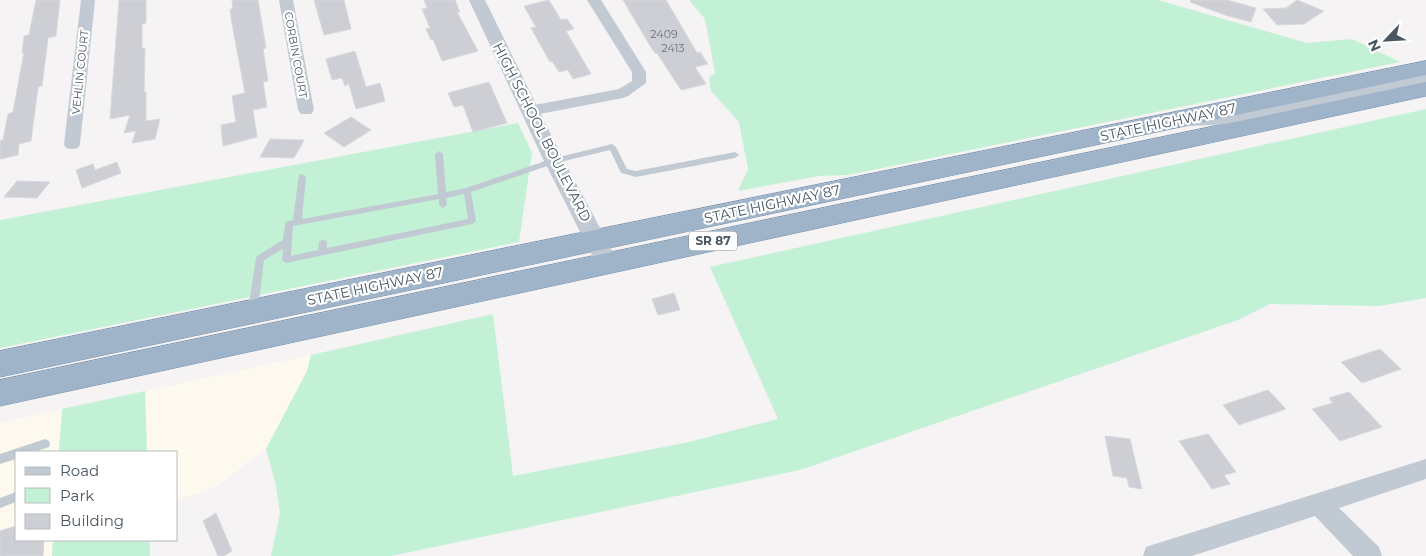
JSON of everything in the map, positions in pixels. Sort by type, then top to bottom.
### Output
[{"type":"highway","name":"STATE HIGHWAY 87","points":[[6,364],[253,312],[602,251],[1169,122],[1426,68]]},
{"type":"highway","name":"SR 87","points":[[0,393],[602,251],[918,198],[1426,89]]},
{"type":"street","name":"VEHLIN COURT","points":[[72,144],[88,0]]},
{"type":"street","name":"CORBIN COURT","points":[[286,0],[306,110]]},
{"type":"street","name":"HIGH SCHOOL BOULEVARD","points":[[477,0],[554,162],[602,251]]},
{"type":"street","points":[[529,111],[623,93],[639,83],[639,72],[594,0]]},
{"type":"street","points":[[1169,122],[1229,119],[1426,77]]},
{"type":"street","points":[[1155,556],[1426,469]]},
{"type":"street","points":[[1319,504],[1370,556]]},
{"type":"lane","points":[[467,191],[472,221],[445,222],[383,235],[363,244],[286,260],[289,224],[467,191],[554,162],[612,147],[624,171],[636,174],[735,155]]},
{"type":"lane","points":[[439,154],[443,205]]},
{"type":"lane","points":[[297,223],[302,177]]},
{"type":"lane","points":[[420,200],[421,209]]},
{"type":"lane","points":[[401,203],[402,213]]},
{"type":"lane","points":[[383,207],[383,216]]},
{"type":"lane","points":[[363,210],[363,220]]},
{"type":"lane","points":[[343,214],[343,224]]},
{"type":"lane","points":[[323,228],[324,218]]},
{"type":"lane","points":[[363,244],[364,234]]},
{"type":"lane","points":[[344,238],[344,248]]},
{"type":"lane","points":[[253,312],[260,258],[287,242]]},
{"type":"lane","points":[[322,252],[323,242]]},
{"type":"lane","points":[[24,451],[45,444]]},
{"type":"lane","points":[[0,459],[15,454]]},
{"type":"lane","points":[[0,503],[15,497]]},
{"type":"shaded area","points":[[311,355],[307,371],[266,449],[216,487],[178,500],[178,451],[147,451],[145,391]]},
{"type":"shaded area","points":[[62,409],[59,451],[15,451],[15,541],[53,541],[52,556],[0,556],[0,423]]},
{"type":"green space","points":[[689,0],[1158,0],[1307,43],[1352,39],[1400,62],[848,175],[819,176],[738,191],[748,169],[739,122],[711,91],[709,78],[715,73],[705,19]]},
{"type":"green space","points":[[1426,109],[1426,298],[1379,306],[1270,304],[1238,320],[800,470],[391,556],[271,556],[280,513],[276,486],[266,449],[307,371],[311,355],[493,314],[513,476],[685,443],[778,419],[710,267]]},
{"type":"green space","points":[[518,123],[532,153],[519,242],[0,348],[0,220]]},
{"type":"green space","points":[[145,391],[147,451],[59,451],[62,409]]},
{"type":"green space","points":[[53,541],[150,541],[150,556],[52,556]]},
{"type":"building","points":[[36,0],[60,0],[56,36],[48,38],[42,86],[38,87],[31,141],[19,144],[18,155],[0,159],[0,141],[3,140],[8,114],[13,112],[24,52],[22,53],[24,36],[29,35]]},
{"type":"building","points":[[119,0],[146,0],[146,23],[142,24],[142,48],[145,48],[144,92],[146,92],[146,121],[160,119],[155,139],[132,143],[136,131],[124,133],[130,115],[110,119]]},
{"type":"building","points":[[232,0],[258,0],[266,48],[263,49],[268,81],[263,82],[267,107],[253,110],[257,137],[223,146],[221,125],[236,122],[232,96],[245,93],[232,24],[230,9],[233,9]]},
{"type":"building","points":[[314,0],[344,0],[351,29],[324,35]]},
{"type":"building","points":[[424,0],[455,0],[460,12],[457,12],[478,51],[442,61],[433,39],[431,40],[426,29],[430,28],[422,9],[427,8]]},
{"type":"building","points":[[549,0],[561,20],[567,19],[574,29],[566,31],[591,74],[573,79],[568,70],[559,72],[552,61],[550,62],[531,28],[536,27],[524,6]]},
{"type":"building","points":[[623,0],[666,0],[697,53],[700,52],[708,64],[695,67],[706,84],[681,90],[649,44]]},
{"type":"building","points":[[1191,0],[1227,0],[1256,8],[1251,22],[1228,16],[1190,2]]},
{"type":"building","points":[[1297,0],[1324,11],[1304,24],[1277,25],[1263,9],[1286,8]]},
{"type":"building","points":[[355,51],[366,87],[380,83],[385,101],[356,109],[349,84],[345,86],[342,78],[332,80],[326,59]]},
{"type":"building","points":[[489,82],[507,123],[473,132],[463,105],[454,107],[448,93]]},
{"type":"building","points":[[351,117],[371,130],[344,147],[324,133]]},
{"type":"building","points":[[270,139],[304,140],[294,158],[260,157]]},
{"type":"building","points":[[117,162],[121,173],[82,188],[76,170],[93,164],[95,170]]},
{"type":"building","points":[[17,181],[50,182],[37,198],[4,197]]},
{"type":"building","points":[[674,293],[680,310],[658,315],[652,299]]},
{"type":"building","points":[[1380,349],[1401,369],[1362,383],[1341,362]]},
{"type":"building","points":[[1268,390],[1286,409],[1239,425],[1223,405]]},
{"type":"building","points":[[1349,392],[1382,427],[1340,441],[1312,409],[1333,403],[1329,398]]},
{"type":"building","points":[[1208,434],[1236,472],[1224,475],[1230,484],[1212,489],[1179,441]]},
{"type":"building","points":[[1105,436],[1130,439],[1142,489],[1129,487],[1127,478],[1113,476]]},
{"type":"building","points":[[216,513],[232,551],[224,556],[218,556],[203,521]]},
{"type":"building","points":[[15,526],[15,541],[44,541],[43,556],[0,556],[0,531]]}]
